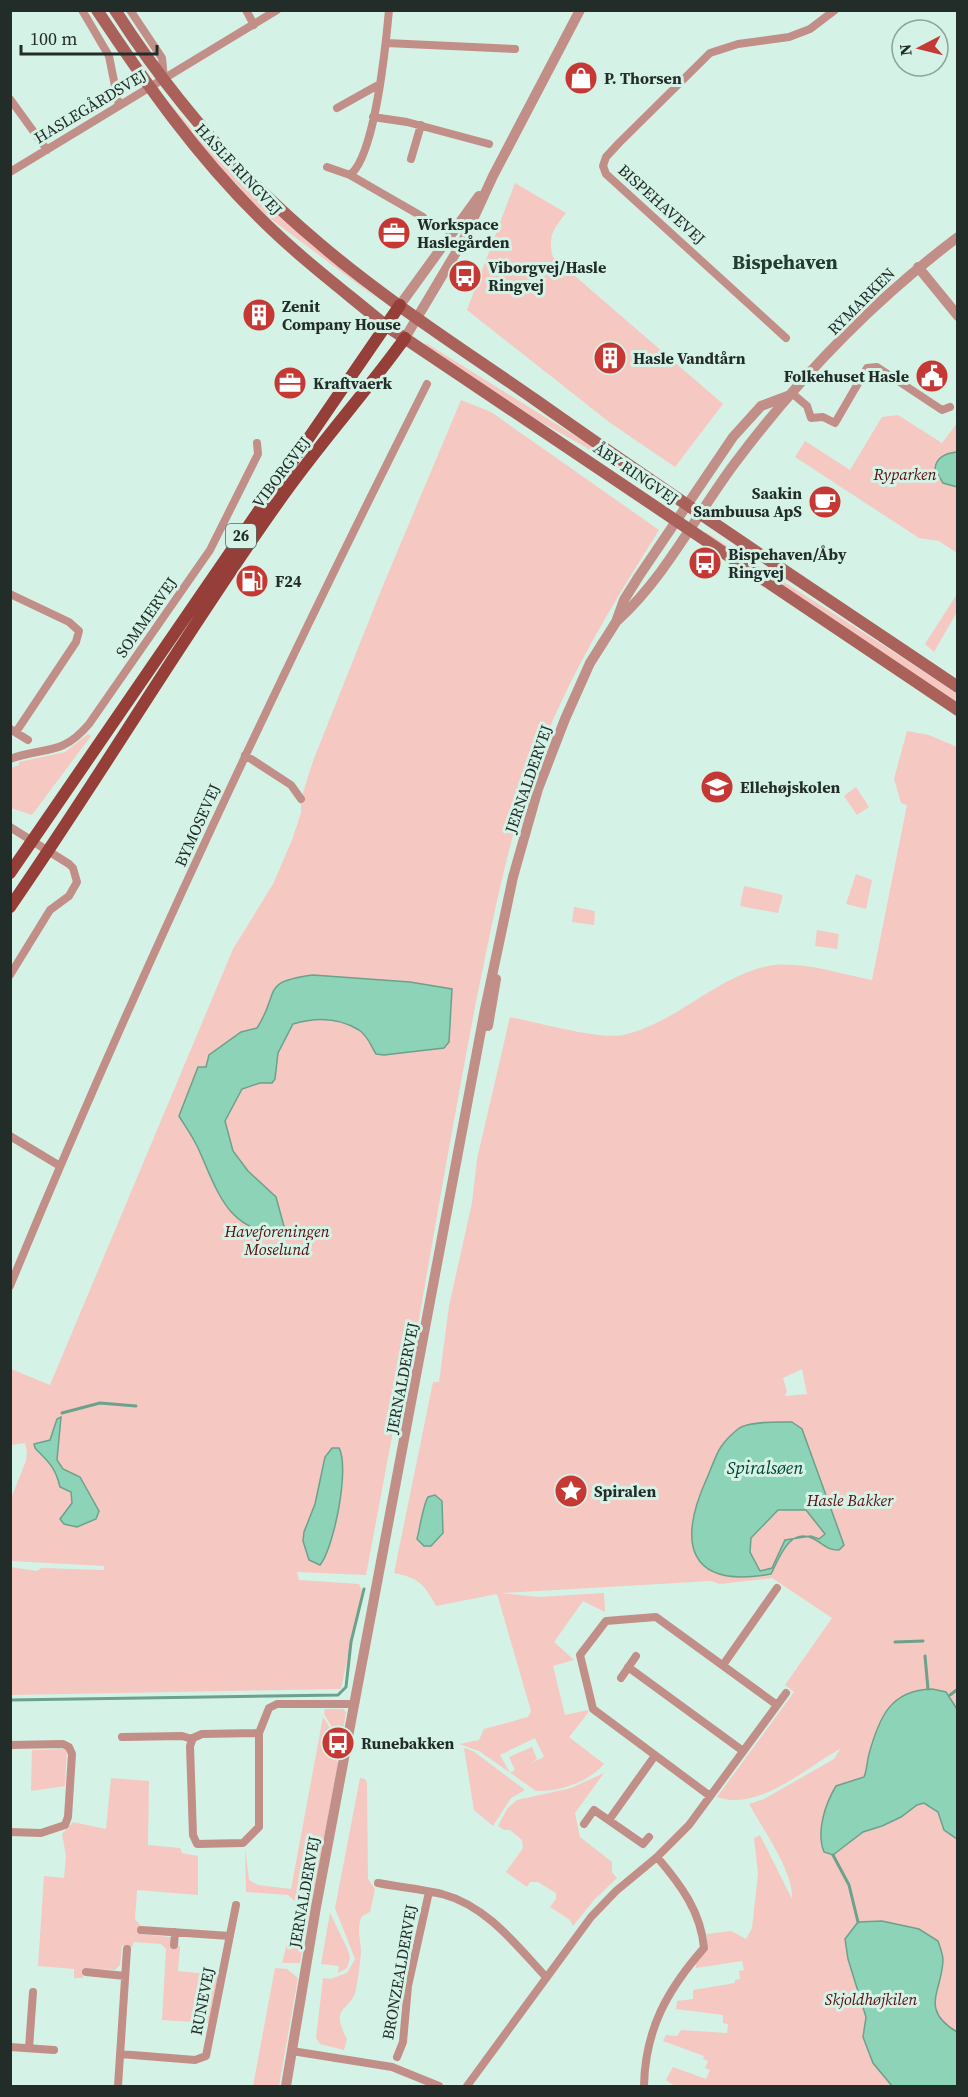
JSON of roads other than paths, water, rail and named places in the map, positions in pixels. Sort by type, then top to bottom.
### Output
[{"type":"main road","name":"HASLE RINGVEJ","points":[[97,10],[149,88],[199,152],[261,219],[385,325]]},
{"type":"main road","name":"HASLE RINGVEJ","points":[[115,10],[164,79],[206,131],[288,217],[322,246],[418,318]]},
{"type":"main road","name":"VIBORGVEJ","points":[[10,873],[400,305]]},
{"type":"main road","name":"ÅBY RINGVEJ","points":[[418,318],[686,504],[957,687]]},
{"type":"main road","name":"ÅBY RINGVEJ","points":[[385,325],[957,710]]},
{"type":"main road","name":"VIBORGVEJ","points":[[10,907],[50,851],[256,534],[318,448],[358,402],[405,338]]},
{"type":"street","points":[[82,10],[109,56],[119,106]]},
{"type":"street","name":"HASLE RINGVEJ","points":[[130,10],[162,58],[164,79]]},
{"type":"street","points":[[246,10],[254,25]]},
{"type":"street","name":"HASLEGÅRDSVEJ","points":[[10,172],[277,10]]},
{"type":"street","points":[[350,175],[361,164],[373,117],[386,43],[388,10]]},
{"type":"street","name":"VIBORGVEJ","points":[[405,338],[464,239],[493,176],[580,10]]},
{"type":"street","name":"BISPEHAVEVEJ","points":[[786,338],[606,174],[603,166],[606,157],[619,143],[710,54],[738,44],[789,37],[810,29],[835,10]]},
{"type":"street","points":[[386,43],[515,49]]},
{"type":"street","points":[[337,108],[380,84]]},
{"type":"street","points":[[12,103],[47,150]]},
{"type":"street","points":[[373,117],[421,125],[489,144]]},
{"type":"street","points":[[411,159],[421,125]]},
{"type":"street","points":[[327,167],[350,175],[423,217]]},
{"type":"street","name":"VIBORGVEJ","points":[[400,305],[493,176]]},
{"type":"street","name":"RYMARKEN","points":[[700,513],[735,464],[793,394],[877,304],[918,267],[957,237]]},
{"type":"street","points":[[918,267],[957,316]]},
{"type":"street","points":[[793,394],[807,406],[811,418],[823,417],[835,423],[867,368],[877,367],[942,410],[950,407]]},
{"type":"street","name":"BYMOSEVEJ","points":[[10,1287],[60,1166],[245,755],[427,384]]},
{"type":"street","name":"RYMARKEN","points":[[686,504],[732,437],[761,406],[793,394]]},
{"type":"street","name":"SOMMERVEJ","points":[[10,759],[60,748],[76,738],[90,724],[216,542],[258,454],[257,443]]},
{"type":"street","name":"JERNALDERVEJ","points":[[286,2086],[355,1704],[478,1057],[493,1011],[497,956],[521,849],[549,758],[586,672],[616,622],[624,600],[686,504]]},
{"type":"street","name":"JERNALDERVEJ","points":[[616,622],[651,586],[700,513]]},
{"type":"street","points":[[10,594],[69,622],[79,631],[76,642],[13,730],[28,740]]},
{"type":"street","points":[[245,755],[291,785],[301,799]]},
{"type":"street","points":[[10,827],[73,868],[77,882],[75,890],[50,910],[10,975]]},
{"type":"street","points":[[10,1136],[60,1166]]},
{"type":"street","points":[[723,1665],[777,1588]]},
{"type":"street","points":[[710,1796],[654,1757],[592,1709],[580,1659],[589,1641],[606,1621],[656,1617],[777,1705]]},
{"type":"street","points":[[621,1678],[636,1656]]},
{"type":"street","points":[[628,1667],[743,1751]]},
{"type":"street","points":[[467,2086],[591,1917],[616,1891],[657,1857],[689,1825],[786,1693]]},
{"type":"street","points":[[192,1739],[190,1746],[193,1838],[200,1845],[241,1843],[256,1831],[260,1824],[259,1733],[267,1711],[274,1705],[355,1704]]},
{"type":"street","points":[[122,1737],[182,1736],[192,1739],[202,1734],[259,1733]]},
{"type":"street","points":[[10,1745],[63,1744],[69,1747],[72,1754],[68,1817],[65,1825],[41,1833],[10,1832]]},
{"type":"street","points":[[609,1820],[654,1757]]},
{"type":"street","points":[[584,1824],[594,1810],[643,1844],[649,1836]]},
{"type":"street","points":[[644,2086],[651,2038],[662,2004],[680,1974],[704,1948],[702,1932],[693,1906],[657,1857]]},
{"type":"street","name":"BRONZEALDERVEJ","points":[[378,1883],[456,1899],[485,1915],[546,1977]]},
{"type":"street","name":"BRONZEALDERVEJ","points":[[397,2057],[403,2042],[408,1986],[429,1892]]},
{"type":"street","name":"RUNEVEJ","points":[[120,2054],[195,2060],[206,2056],[236,1905]]},
{"type":"street","points":[[141,1930],[230,1936]]},
{"type":"street","points":[[174,1945],[175,1932]]},
{"type":"street","points":[[118,2086],[127,1949]]},
{"type":"street","points":[[86,1972],[125,1976]]},
{"type":"street","points":[[29,2049],[33,1992]]},
{"type":"street","points":[[10,2047],[54,2050]]},
{"type":"street","points":[[292,2051],[392,2067],[439,2086]]},
{"type":"water","points":[[958,452],[957,487],[943,483],[935,469],[937,461],[942,456]]},
{"type":"water","points":[[313,975],[410,982],[452,989],[449,1042],[444,1048],[384,1055],[376,1054],[362,1032],[343,1023],[318,1019],[293,1024],[278,1053],[275,1079],[272,1083],[260,1083],[242,1089],[225,1121],[233,1151],[248,1171],[276,1197],[285,1230],[281,1233],[263,1231],[236,1217],[226,1206],[196,1144],[179,1116],[198,1067],[206,1067],[209,1055],[241,1032],[257,1028],[278,985],[285,981]]},
{"type":"water","points":[[61,1417],[57,1460],[63,1469],[80,1477],[99,1511],[96,1519],[77,1527],[64,1524],[60,1519],[72,1503],[71,1492],[60,1487],[53,1469],[34,1444],[50,1440],[57,1419]]},
{"type":"water","name":"Spiralsøen","points":[[792,1422],[802,1429],[844,1545],[839,1550],[831,1549],[807,1537],[819,1539],[825,1534],[806,1510],[778,1510],[751,1538],[750,1552],[760,1571],[772,1568],[785,1540],[795,1538],[786,1546],[771,1574],[743,1577],[722,1575],[706,1568],[697,1556],[692,1541],[693,1523],[698,1502],[718,1451],[742,1426],[756,1423]]},
{"type":"water","points":[[332,1448],[339,1448],[342,1458],[342,1489],[335,1526],[320,1565],[309,1560],[303,1541],[304,1532],[315,1504],[325,1457]]},
{"type":"water","points":[[435,1495],[442,1501],[443,1533],[431,1546],[424,1546],[417,1539],[428,1497]]},
{"type":"water","points":[[932,1689],[946,1692],[957,1709],[957,1839],[944,1830],[938,1812],[924,1803],[917,1805],[901,1817],[863,1832],[833,1855],[824,1852],[821,1827],[828,1801],[836,1786],[864,1777],[877,1729],[888,1708],[906,1695]]},
{"type":"water","points":[[882,1921],[919,1929],[938,1941],[943,1960],[935,1999],[936,2008],[945,2024],[957,2032],[957,2086],[892,2086],[873,2063],[863,2037],[866,2017],[848,1959],[845,1939],[858,1922]]},
{"type":"waterway","points":[[62,1413],[100,1403],[136,1406]]},
{"type":"waterway","points":[[10,1700],[338,1695],[346,1687],[351,1642],[364,1589]]},
{"type":"waterway","points":[[895,1642],[923,1641]]},
{"type":"waterway","points":[[925,1656],[928,1689]]},
{"type":"waterway","points":[[950,1695],[958,1689]]},
{"type":"waterway","points":[[833,1855],[849,1885],[858,1922]]},
{"type":"place","name":"P. Thorsen","points":[[581,78]]},
{"type":"place","name":"Workspace Haslegården","points":[[394,233]]},
{"type":"place","name":"Viborgvej/Hasle Ringvej","points":[[465,276]]},
{"type":"place","name":"Zenit Company House","points":[[259,315]]},
{"type":"place","name":"Hasle Vandtårn","points":[[610,358]]},
{"type":"place","name":"Folkehuset Hasle","points":[[932,376]]},
{"type":"place","name":"Kraftvaerk","points":[[290,383]]},
{"type":"place","name":"Saakin Sambuusa ApS","points":[[825,502]]},
{"type":"place","name":"Bispehaven/Åby Ringvej","points":[[705,563]]},
{"type":"place","name":"F24","points":[[252,581]]},
{"type":"place","name":"Ellehøjskolen","points":[[717,787]]},
{"type":"place","name":"Spiralen","points":[[571,1491]]},
{"type":"place","name":"Runebakken","points":[[338,1743]]},
{"type":"district","name":"Bispehaven","points":[[785,262]]},
{"type":"park label","name":"Ryparken","points":[[905,474]]},
{"type":"park label","name":"Haveforeningen Moselund","points":[[277,1240]]},
{"type":"park label","name":"Hasle Bakker","points":[[850,1500]]},
{"type":"park label","name":"Skjoldhøjkilen","points":[[871,1999]]}]
